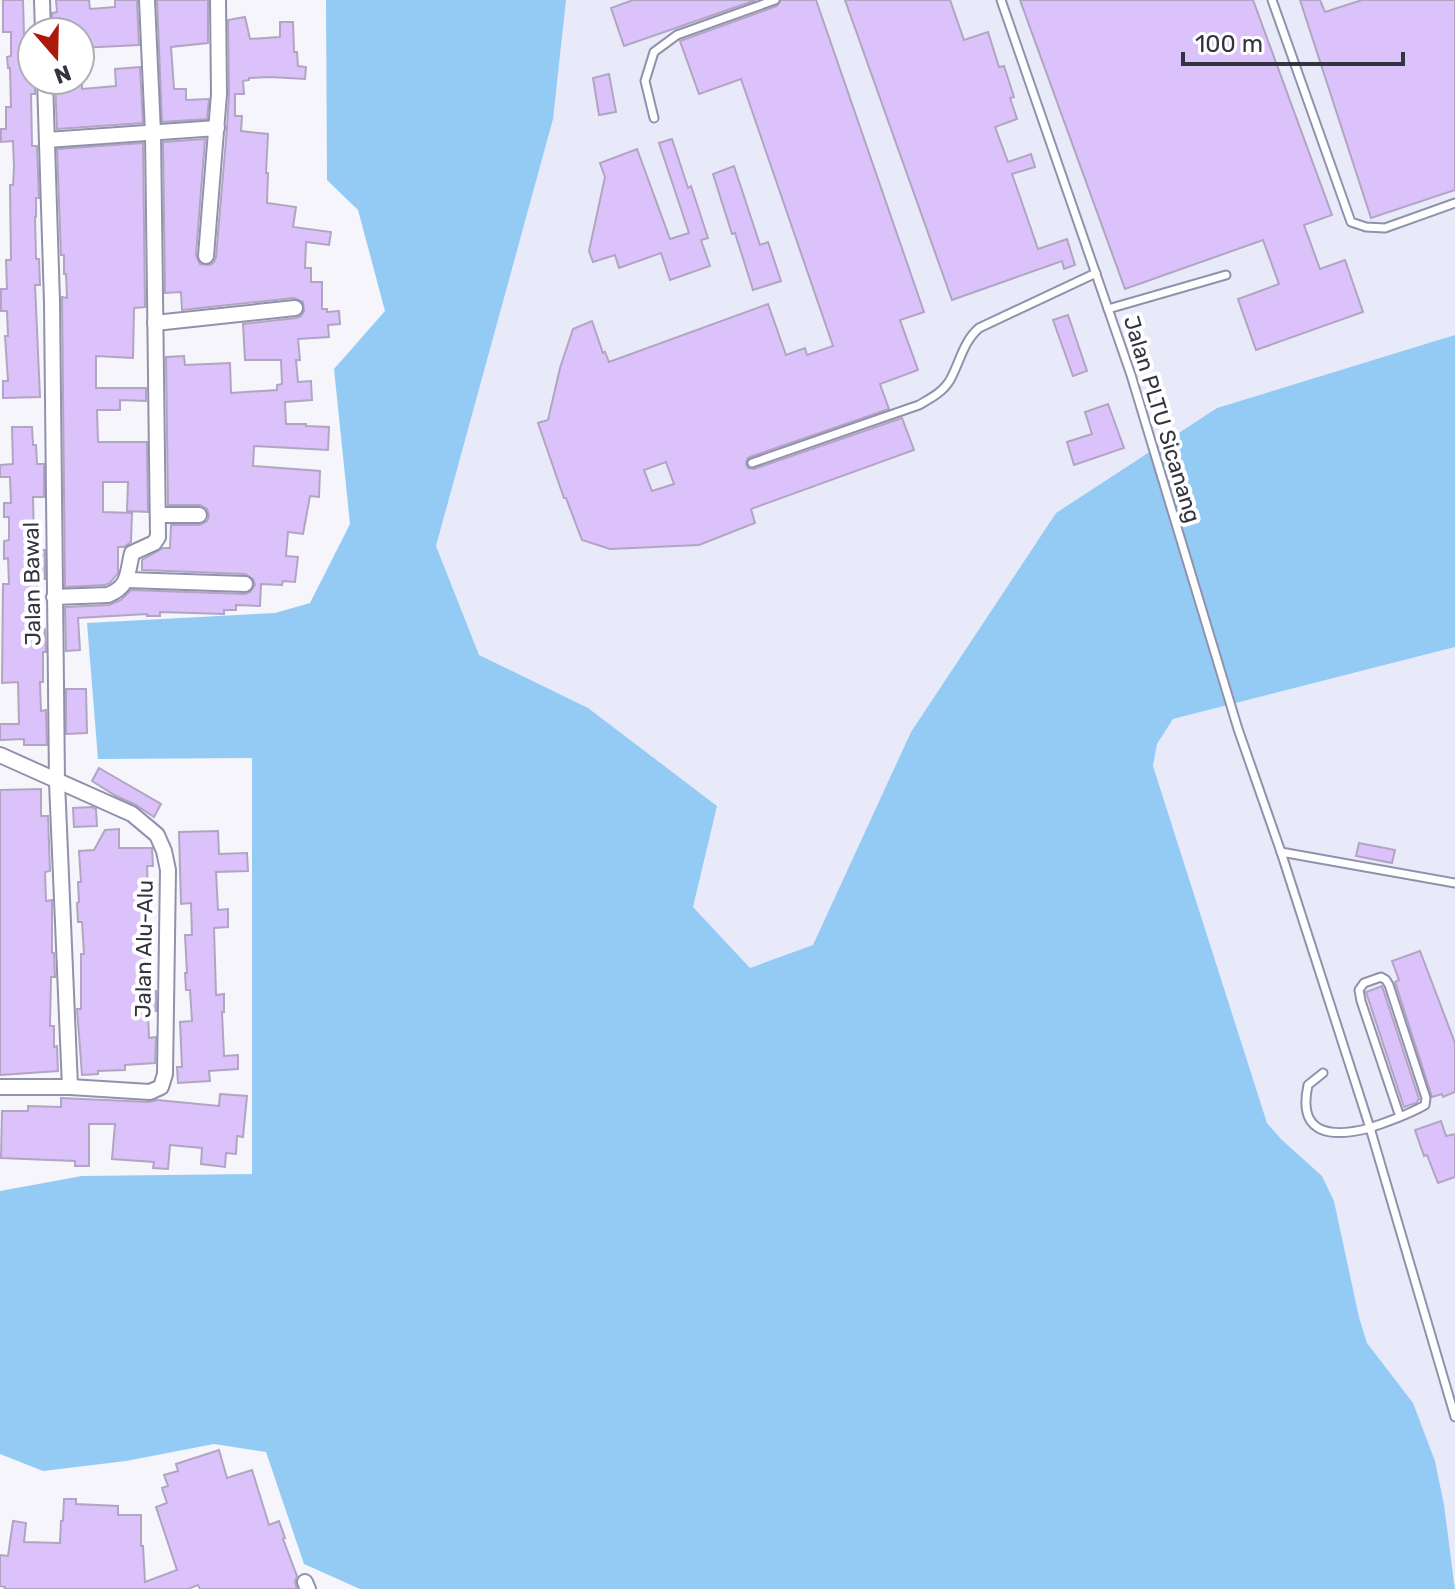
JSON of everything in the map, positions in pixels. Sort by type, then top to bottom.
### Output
[{"type":"street","points":[[54,597],[108,595],[120,589],[127,580],[132,553],[157,540],[153,133],[147,0]]},
{"type":"street","points":[[206,256],[219,94],[218,0]]},
{"type":"street","name":"Jalan Bawal","points":[[46,96],[52,302],[57,782],[70,1087]]},
{"type":"street","points":[[47,140],[217,128]]},
{"type":"street","points":[[155,323],[295,308]]},
{"type":"street","points":[[158,515],[199,515]]},
{"type":"street","points":[[127,580],[245,584]]},
{"type":"street","name":"Jalan Alu-Alu","points":[[0,755],[132,814],[157,835],[164,851],[168,870],[165,1074],[161,1087],[150,1092],[70,1087]]},
{"type":"street","points":[[0,1087],[70,1087]]},
{"type":"lane","points":[[654,118],[645,81],[654,52],[677,35],[775,0]]},
{"type":"lane","name":"Jalan PLTU Sicanang","points":[[1001,0],[1131,375],[1238,729],[1370,1128],[1455,1417]]},
{"type":"lane","points":[[1272,0],[1351,222],[1385,228],[1455,203]]},
{"type":"lane","points":[[752,463],[919,405],[936,395],[949,382],[966,343],[979,328],[1096,273]]},
{"type":"lane","points":[[1108,309],[1226,275]]},
{"type":"lane","points":[[1281,852],[1455,883]]},
{"type":"lane","points":[[1323,1073],[1308,1085],[1305,1099],[1307,1112],[1318,1129],[1356,1132],[1400,1117],[1425,1105],[1426,1098],[1389,985],[1381,977],[1364,983],[1359,990],[1400,1117]]},
{"type":"shaded area","points":[[505,0],[1455,0],[1455,404],[838,972],[726,1008],[456,670],[409,505]]},
{"type":"shaded area","points":[[1455,647],[1455,1580],[1435,1461],[1367,1343],[1334,1201],[1322,1176],[1267,1123],[1153,766],[1157,744],[1173,719]]},
{"type":"water","points":[[326,0],[566,0],[553,119],[436,546],[479,655],[588,708],[717,806],[693,907],[750,968],[813,945],[911,732],[1056,513],[1217,408],[1455,335],[1455,647],[1173,719],[1157,744],[1153,766],[1267,1123],[1322,1176],[1334,1201],[1367,1343],[1413,1403],[1435,1461],[1455,1589],[360,1589],[304,1564],[266,1452],[214,1444],[126,1461],[43,1471],[0,1454],[0,1191],[82,1176],[252,1174],[252,758],[98,759],[87,623],[275,613],[310,603],[350,524],[334,369],[385,311],[358,210],[327,180]]},
{"type":"building","points":[[3,0],[23,0],[23,16],[16,16],[16,96],[31,96],[32,146],[37,146],[39,198],[36,198],[35,217],[40,285],[35,285],[40,397],[3,398],[3,381],[8,381],[5,336],[8,336],[7,311],[1,311],[1,289],[7,289],[6,260],[11,260],[10,185],[13,185],[14,167],[13,141],[1,142],[1,129],[6,129],[6,107],[11,107],[7,57],[11,56],[11,32],[3,32]]},
{"type":"building","points":[[56,0],[89,0],[90,9],[115,7],[115,0],[137,0],[139,45],[96,47],[96,16],[52,16],[52,13],[57,12]]},
{"type":"building","points":[[157,0],[208,0],[208,43],[171,47],[174,89],[186,89],[186,100],[209,99],[207,119],[162,122]]},
{"type":"building","points":[[633,0],[756,0],[624,46],[611,8]]},
{"type":"building","points":[[781,0],[816,0],[924,312],[900,320],[918,370],[880,384],[889,409],[750,457],[746,464],[754,469],[902,418],[914,450],[751,509],[755,523],[699,545],[610,549],[582,540],[538,423],[548,420],[573,329],[592,321],[609,362],[768,304],[786,355],[805,348],[807,355],[833,346],[741,79],[699,94],[680,41],[777,6]],"holes":[[[666,462],[674,484],[652,491],[644,470]]]},
{"type":"building","points":[[845,0],[950,0],[964,40],[988,32],[999,67],[1004,66],[1017,119],[995,127],[1008,162],[1031,154],[1035,167],[1012,174],[1038,249],[1067,239],[1075,265],[1064,269],[1062,261],[952,300]]},
{"type":"building","points":[[1020,0],[1253,0],[1332,215],[1304,225],[1320,269],[1345,260],[1363,312],[1256,350],[1238,299],[1279,284],[1263,240],[1125,289]]},
{"type":"building","points":[[1300,0],[1320,0],[1325,12],[1362,0],[1455,0],[1455,190],[1371,218]]},
{"type":"building","points":[[245,17],[250,39],[280,37],[280,22],[293,22],[294,52],[297,52],[298,66],[306,67],[305,79],[270,77],[243,81],[244,94],[235,94],[235,116],[242,116],[241,131],[268,134],[267,203],[296,207],[293,227],[331,232],[329,245],[306,242],[305,268],[311,268],[311,282],[322,282],[322,309],[339,311],[340,324],[328,325],[329,337],[298,339],[298,382],[311,381],[312,400],[285,402],[286,424],[329,427],[328,450],[254,446],[253,466],[320,471],[319,497],[310,496],[303,534],[288,532],[286,556],[298,557],[295,582],[261,584],[260,606],[236,605],[236,610],[224,610],[224,614],[160,612],[160,616],[78,618],[80,650],[66,651],[65,607],[109,605],[121,600],[131,590],[245,594],[255,585],[253,579],[245,574],[142,570],[142,560],[163,548],[170,548],[171,525],[200,525],[209,516],[207,509],[200,505],[168,505],[166,357],[184,356],[185,365],[230,363],[231,393],[277,390],[277,385],[282,384],[281,360],[245,360],[243,324],[296,318],[304,311],[303,302],[294,298],[182,310],[181,292],[165,293],[163,142],[205,139],[196,255],[200,264],[210,265],[216,257],[227,128],[228,20]]},
{"type":"building","points":[[140,67],[143,123],[57,129],[56,96],[96,96],[96,88],[116,86],[115,69]]},
{"type":"building","points":[[609,74],[616,112],[599,115],[593,78]]},
{"type":"building","points":[[672,139],[708,238],[701,240],[710,266],[670,280],[661,253],[619,268],[615,255],[593,262],[589,251],[605,177],[600,163],[637,149],[670,239],[689,233],[659,143]]},
{"type":"building","points":[[143,143],[145,307],[134,308],[133,358],[96,356],[96,388],[146,388],[146,401],[120,400],[120,410],[97,410],[98,442],[147,442],[148,512],[127,511],[128,482],[103,482],[103,512],[132,513],[131,542],[118,547],[118,573],[110,583],[65,587],[62,297],[67,298],[64,255],[61,255],[57,149]]},
{"type":"building","points":[[734,166],[760,245],[768,242],[781,281],[753,290],[713,174]]},
{"type":"building","points":[[1068,315],[1087,371],[1073,376],[1053,320]]},
{"type":"building","points":[[1108,404],[1124,448],[1074,465],[1067,442],[1092,434],[1085,412]]},
{"type":"building","points":[[12,427],[32,427],[37,464],[44,464],[44,497],[33,497],[34,540],[37,540],[37,550],[45,550],[45,579],[37,579],[35,629],[45,629],[46,652],[43,652],[43,682],[40,682],[41,711],[46,710],[47,745],[24,745],[24,739],[0,740],[0,724],[19,724],[18,682],[2,683],[3,584],[9,584],[4,541],[9,540],[9,517],[4,517],[4,503],[11,503],[10,477],[0,477],[0,465],[13,464]]},
{"type":"building","points":[[66,689],[86,689],[87,733],[66,734]]},
{"type":"building","points":[[99,768],[161,804],[154,817],[92,781]]},
{"type":"building","points":[[41,789],[41,816],[48,816],[50,871],[45,872],[46,901],[52,900],[55,977],[51,977],[50,1026],[54,1026],[58,1071],[0,1075],[0,790]]},
{"type":"building","points":[[73,808],[96,809],[97,826],[74,827]]},
{"type":"building","points":[[119,829],[119,848],[152,848],[153,866],[147,866],[144,918],[146,952],[151,952],[153,991],[156,991],[156,1011],[148,1011],[149,1038],[156,1037],[155,1063],[125,1065],[125,1070],[82,1075],[77,1009],[81,1009],[81,954],[84,954],[77,903],[78,882],[81,882],[79,851],[94,850],[105,830]]},
{"type":"building","points":[[218,831],[219,854],[247,853],[248,871],[216,872],[218,910],[228,909],[228,927],[214,928],[216,995],[224,994],[224,1056],[238,1055],[238,1069],[209,1071],[210,1081],[178,1083],[177,1067],[182,1067],[180,1022],[192,1021],[190,990],[186,990],[185,973],[185,935],[192,935],[191,903],[181,904],[179,832]]},
{"type":"building","points":[[1359,843],[1395,850],[1392,863],[1356,856]]},
{"type":"building","points":[[1420,951],[1455,1043],[1455,1092],[1443,1097],[1442,1094],[1432,1097],[1395,982],[1399,980],[1392,961]]},
{"type":"building","points":[[1382,986],[1419,1099],[1404,1107],[1366,992]]},
{"type":"building","points":[[220,1094],[247,1096],[243,1137],[237,1136],[236,1154],[226,1153],[225,1167],[201,1164],[202,1148],[170,1145],[168,1169],[153,1168],[154,1162],[112,1159],[115,1124],[89,1124],[89,1166],[75,1166],[75,1161],[1,1158],[2,1111],[28,1111],[28,1106],[61,1107],[61,1098],[157,1100],[219,1106]]},
{"type":"building","points":[[1441,1121],[1446,1136],[1455,1134],[1455,1177],[1438,1183],[1415,1130]]},
{"type":"building","points":[[219,1450],[227,1478],[252,1470],[269,1525],[279,1521],[297,1576],[297,1589],[200,1589],[198,1585],[188,1589],[5,1589],[0,1586],[0,1555],[8,1556],[13,1521],[26,1523],[24,1542],[60,1543],[64,1499],[76,1499],[76,1504],[118,1506],[118,1515],[141,1515],[145,1582],[177,1570],[156,1507],[167,1503],[162,1488],[168,1486],[164,1475],[178,1471],[176,1464]]}]
